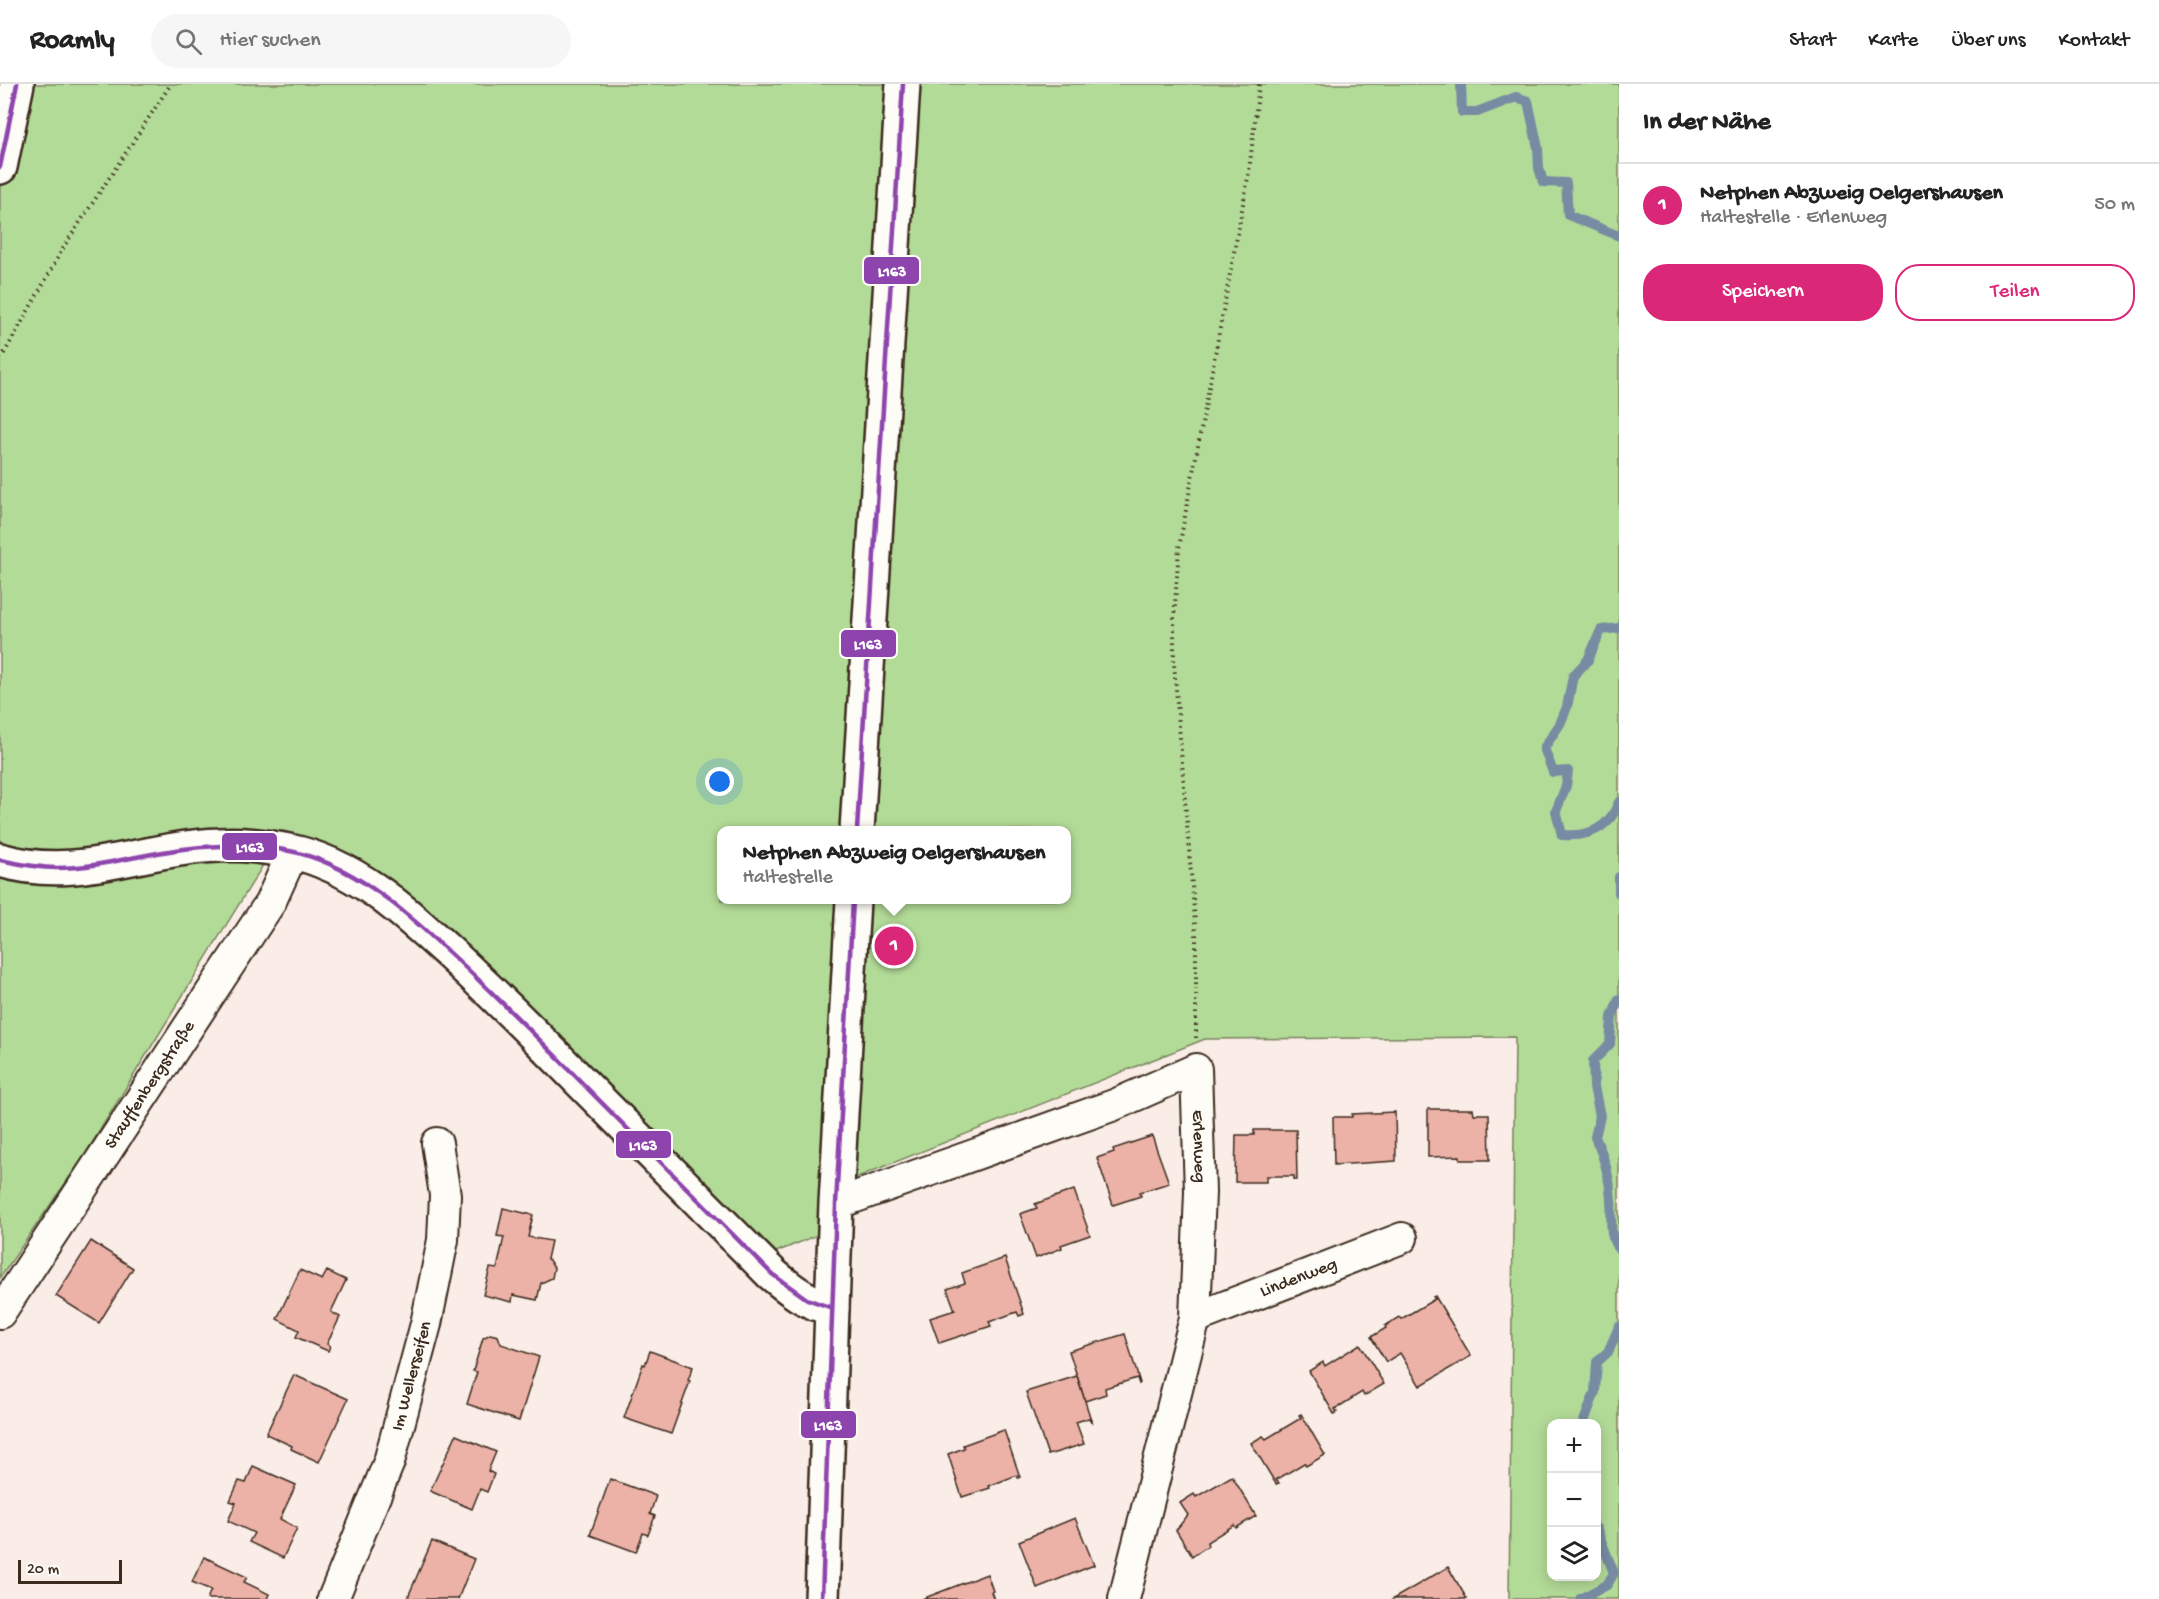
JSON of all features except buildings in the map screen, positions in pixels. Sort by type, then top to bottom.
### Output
[{"type":"main road","points":[[0,167],[17,84]]},
{"type":"main road","points":[[858,826],[903,84]]},
{"type":"main road","points":[[0,860],[43,869],[75,868],[183,848],[220,844],[256,846],[292,852],[333,866],[371,886],[404,912],[499,999],[772,1274],[817,1305],[832,1308]]},
{"type":"main road","points":[[822,1599],[836,1204],[853,904]]},
{"type":"street","name":"Stauffenbergstraße","points":[[0,1313],[270,903],[292,852]]},
{"type":"street","points":[[836,1204],[1114,1105],[1197,1069]]},
{"type":"street","name":"Erlenweg","points":[[1124,1599],[1195,1318],[1200,1192],[1197,1069]]},
{"type":"street","name":"Im Wellerseifen","points":[[333,1599],[389,1462],[426,1324],[443,1240],[445,1195],[437,1143]]},
{"type":"street","name":"Lindenweg","points":[[1195,1318],[1402,1238]]},
{"type":"path","points":[[0,358],[65,245],[171,84]]},
{"type":"path","points":[[1197,1069],[1196,935],[1174,664],[1174,619],[1179,548],[1249,172],[1259,84]]},
{"type":"green space","points":[[0,84],[1619,84],[1619,1599],[1509,1599],[1515,1037],[1205,1039],[822,1191],[818,1235],[776,1252],[496,983],[336,855],[284,831],[84,1156],[0,1278]]},
{"type":"waterway","points":[[1461,84],[1462,112],[1477,112],[1516,97],[1528,101],[1543,182],[1566,183],[1568,215],[1619,236]]},
{"type":"waterway","points":[[1619,628],[1601,630],[1588,660],[1573,676],[1567,707],[1560,724],[1544,748],[1553,772],[1568,771],[1566,786],[1556,811],[1562,835],[1589,833],[1604,825],[1619,802]]},
{"type":"waterway","points":[[1619,877],[1619,893]]},
{"type":"waterway","points":[[1619,999],[1612,1017],[1610,1044],[1593,1061],[1594,1087],[1600,1116],[1595,1137],[1608,1175],[1612,1232],[1619,1249]]},
{"type":"waterway","points":[[1585,1419],[1595,1392],[1597,1362],[1608,1352],[1619,1327]]},
{"type":"waterway","points":[[1580,1599],[1607,1585],[1614,1573],[1601,1540]]},
{"type":"transit line","name":"L163","points":[[0,167],[17,84]]},
{"type":"transit line","name":"L163","points":[[857,826],[903,84]]},
{"type":"transit line","name":"L163","points":[[0,860],[42,867],[69,868],[178,850],[209,846],[239,846],[285,850],[336,867],[360,880],[404,912],[465,967],[772,1274],[807,1299],[832,1308]]},
{"type":"transit line","name":"L163","points":[[822,1599],[836,1204],[853,904]]},
{"type":"place","name":"Netphen Abzweig Oelgershausen","points":[[894,946]]}]
